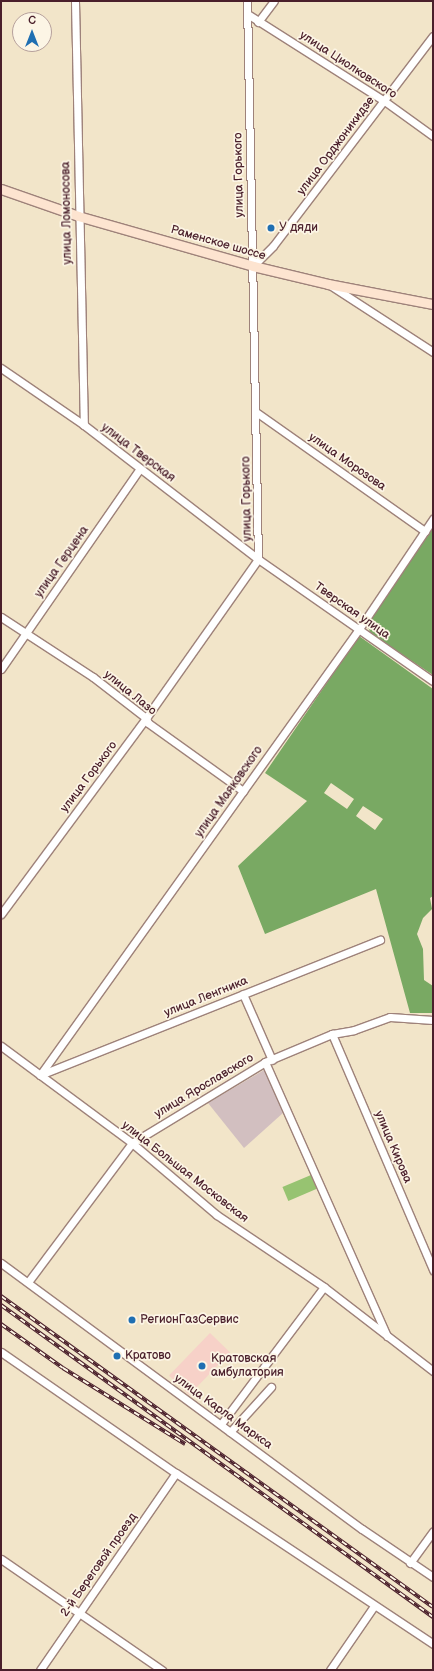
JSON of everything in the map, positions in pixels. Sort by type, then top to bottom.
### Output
[{"type":"main road","name":"Раменское шоссе","points":[[1,189],[78,216],[253,266],[328,284],[433,304]]},
{"type":"street","name":"улица Ломоносова","points":[[75,1],[78,216],[84,425]]},
{"type":"street","name":"улица Горького","points":[[1,914],[146,718],[258,559],[249,15],[247,1]]},
{"type":"street","points":[[258,22],[274,1]]},
{"type":"street","name":"улица Циолковского","points":[[249,15],[383,100],[433,136]]},
{"type":"street","name":"улица Орджоникидзе","points":[[253,266],[273,246],[433,36]]},
{"type":"street","points":[[328,284],[433,352]]},
{"type":"street","name":"улица Тверская","points":[[1,368],[84,425],[258,559]]},
{"type":"street","name":"улица Морозова","points":[[256,412],[425,531]]},
{"type":"street","name":"улица Герцена","points":[[1,669],[140,468]]},
{"type":"street","name":"улица Маяковского","points":[[40,1075],[358,629],[433,519]]},
{"type":"street","name":"Тверская улица","points":[[258,559],[433,681]]},
{"type":"street","name":"улица Лазо","points":[[1,617],[94,678],[146,718],[148,723],[243,791]]},
{"type":"street","name":"улица Ленгника","points":[[40,1075],[380,940]]},
{"type":"street","points":[[243,994],[268,1061],[388,1336]]},
{"type":"street","name":"улица Ярославского","points":[[28,1282],[132,1142],[268,1061],[332,1034],[354,1030],[390,1017],[433,1020]]},
{"type":"street","name":"улица Кирова","points":[[332,1034],[433,1270]]},
{"type":"street","name":"улица Большая Московская","points":[[1,1046],[132,1142],[217,1215],[324,1287],[433,1371]]},
{"type":"street","name":"улица Карла Маркса","points":[[1,1263],[410,1563],[433,1577]]},
{"type":"street","points":[[221,1424],[324,1287]]},
{"type":"street","points":[[1,1352],[176,1473],[432,1644]]},
{"type":"street","points":[[230,1432],[271,1387]]},
{"type":"street","name":"2-й Береговой проезд","points":[[40,1670],[176,1473]]},
{"type":"street","points":[[410,1563],[433,1531]]},
{"type":"street","points":[[1,1559],[162,1670]]},
{"type":"street","points":[[330,1670],[374,1606]]},
{"type":"shaded area","points":[[264,1070],[283,1113],[244,1148],[208,1103]]},
{"type":"shaded area","name":"Кратовская амбулатория","points":[[210,1333],[230,1352],[189,1395],[169,1375]]},
{"type":"green space","points":[[433,527],[433,675],[371,634],[366,623]]},
{"type":"green space","points":[[359,636],[433,689],[433,896],[430,898],[432,909],[423,918],[417,934],[423,949],[424,980],[433,986],[433,1013],[410,1013],[376,889],[265,934],[238,866],[307,801],[265,773]],"holes":[[[331,783],[354,799],[347,809],[324,793]],[[363,806],[383,819],[375,830],[356,816]]]},
{"type":"green space","points":[[311,1175],[317,1189],[288,1201],[282,1187]]},
{"type":"railway","points":[[1,1296],[433,1607]]},
{"type":"railway","points":[[1,1305],[433,1617]]},
{"type":"railway","points":[[1,1324],[63,1368],[185,1444]]},
{"type":"place","name":"У дяди","points":[[271,228]]},
{"type":"place","name":"РегионГазСервис","points":[[132,1320]]},
{"type":"place","name":"Кратово","points":[[117,1356]]},
{"type":"place","name":"Кратовская амбулатория","points":[[202,1366]]}]
